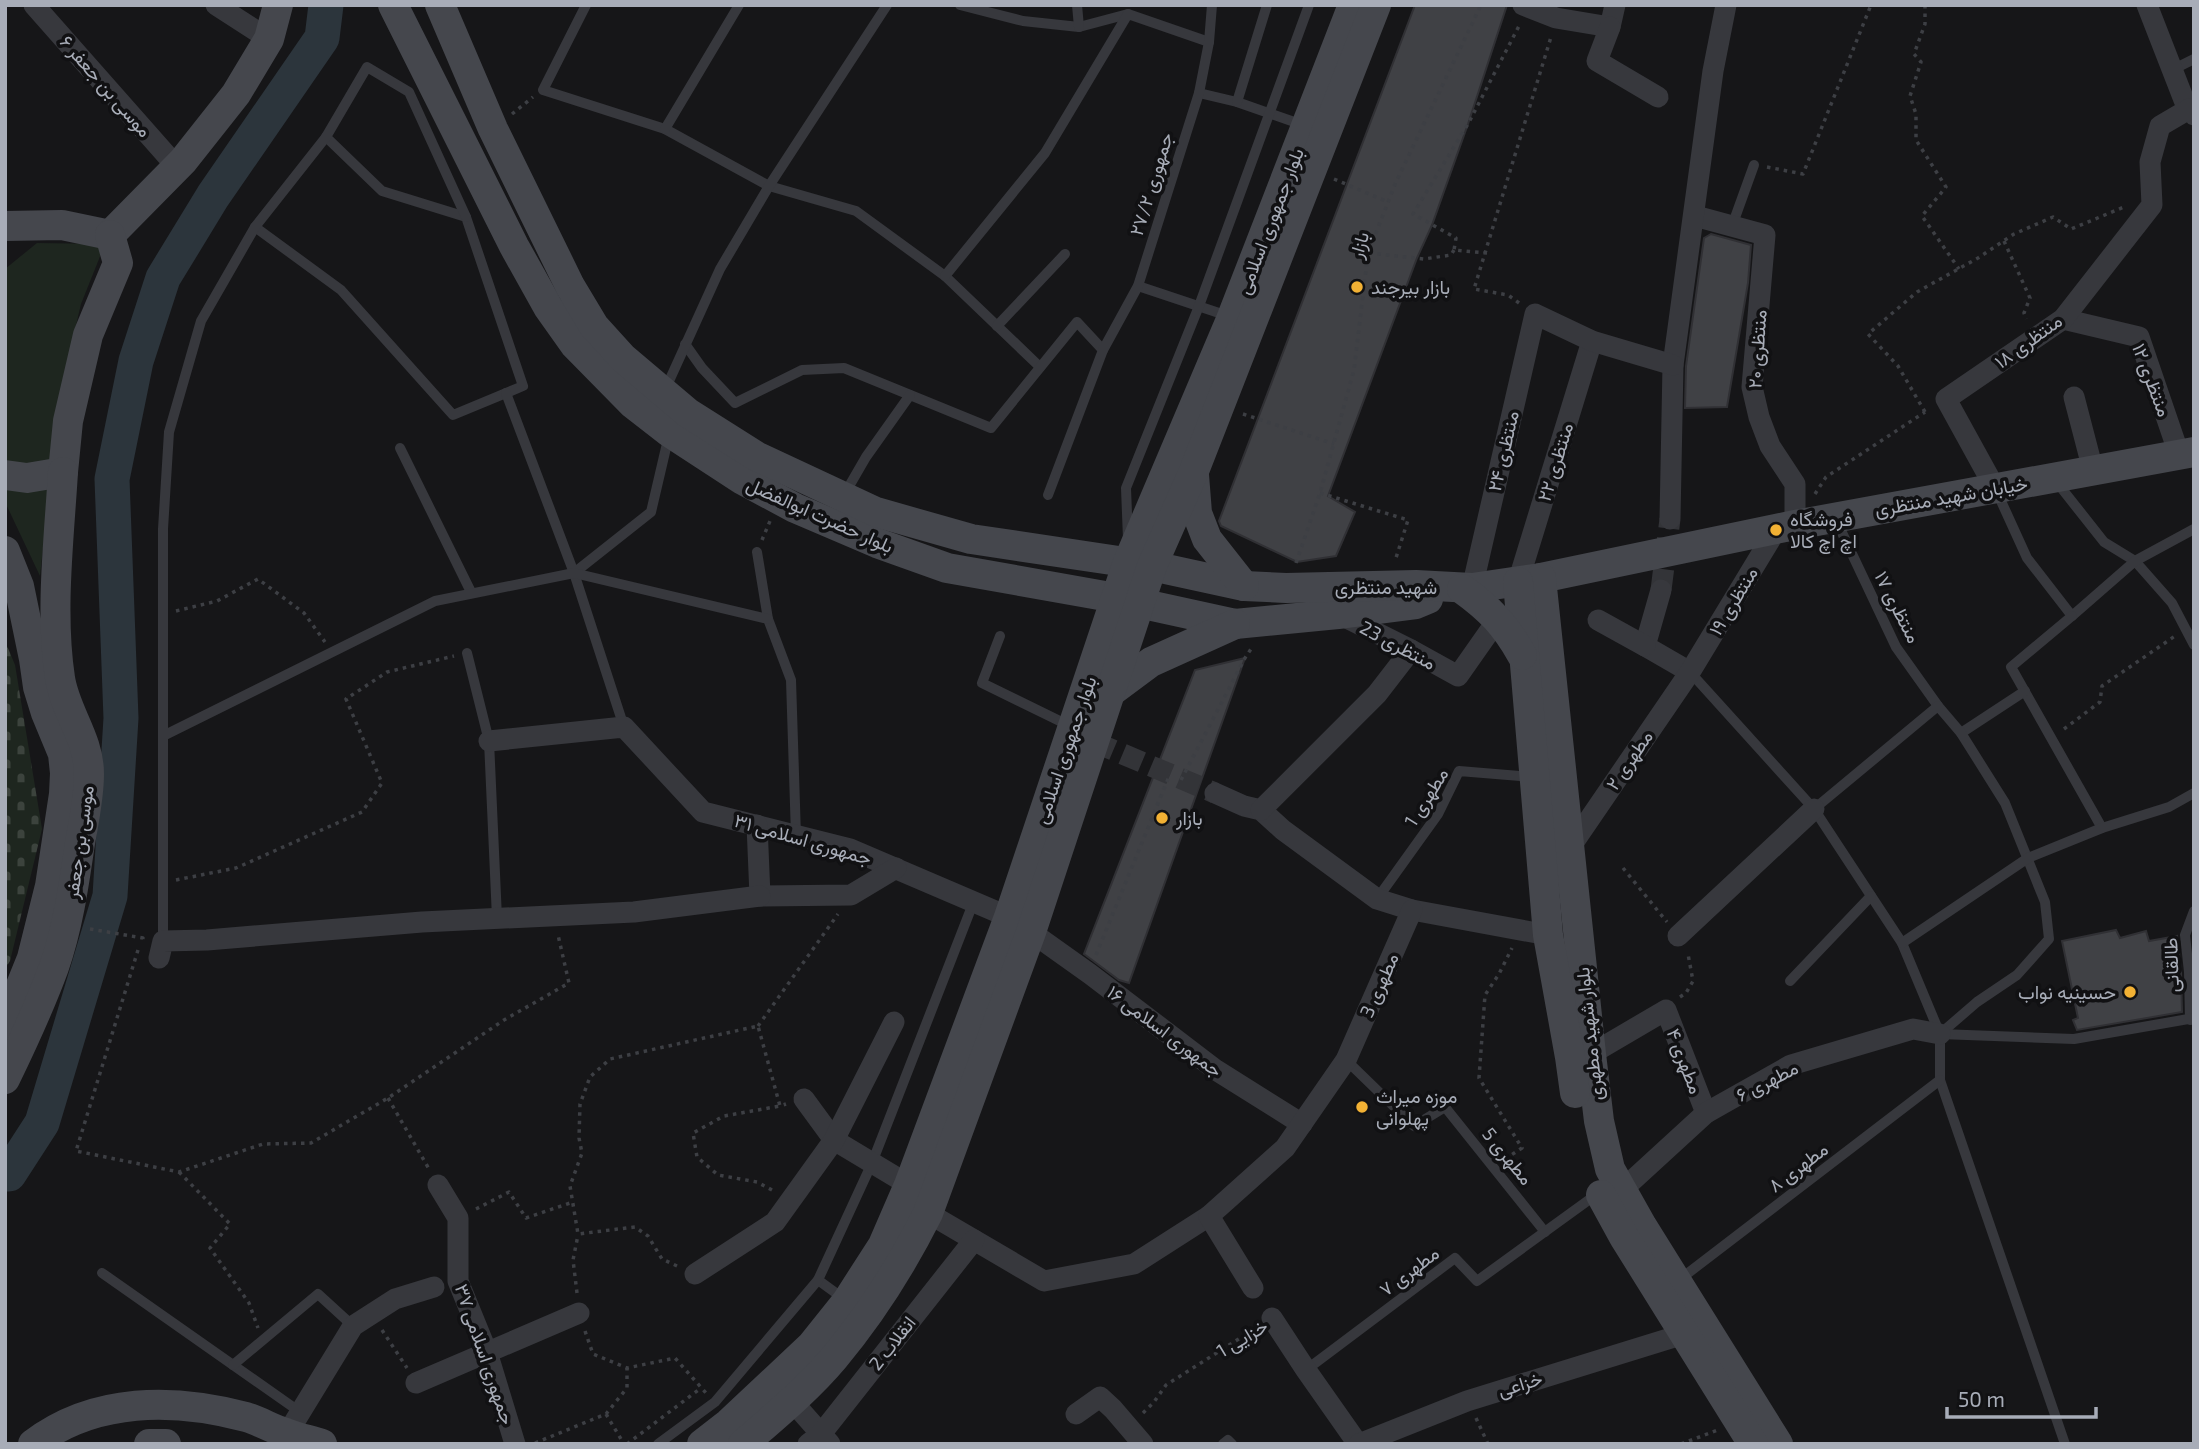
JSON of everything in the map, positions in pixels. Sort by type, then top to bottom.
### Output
[{"type":"main road","points":[[5,226],[62,225],[110,234],[177,167],[236,94],[269,39],[278,5]]},
{"type":"main road","name":"بلوار حضرت ابوالفضل","points":[[393,5],[514,246],[548,307],[575,345],[633,404],[669,432],[741,479],[779,500],[877,543],[947,568],[1128,600]]},
{"type":"main road","name":"بلوار حضرت ابوالفضل","points":[[440,5],[493,129],[569,286],[594,326],[623,358],[688,413],[756,456],[876,512],[971,538],[1140,564]]},
{"type":"main road","name":"بلوار جمهوری اسلامی","points":[[743,1444],[834,1359],[906,1256],[929,1213],[1020,924],[1072,727],[1128,600],[1232,317],[1307,126],[1358,6]]},
{"type":"main road","name":"بلوار جمهوری اسلامی","points":[[1140,564],[1194,471],[1313,170],[1358,6]]},
{"type":"main road","name":"موسی بن جعفر","points":[[5,1079],[29,1031],[55,965],[73,891],[88,796],[86,748],[64,693],[58,658],[56,581],[68,421],[88,335],[118,263],[110,234]]},
{"type":"main road","name":"خیابان شهید منتظری","points":[[1467,588],[1530,580],[1835,518],[2187,453]]},
{"type":"main road","points":[[1194,471],[1197,513],[1207,539],[1244,586]]},
{"type":"main road","points":[[5,475],[27,478],[63,472]]},
{"type":"main road","name":"موسی بن جعفر","points":[[5,551],[19,586],[38,687],[63,754],[65,773],[48,893],[32,958],[5,1025]]},
{"type":"main road","name":"شهید منتظری","points":[[1140,564],[1244,586],[1286,588],[1416,585],[1467,588]]},
{"type":"main road","name":"بلوار شهید مطهری","points":[[1530,580],[1525,661],[1535,777],[1535,932],[1570,1057],[1579,1126],[1591,1178],[1611,1191],[1642,1226],[1778,1444]]},
{"type":"main road","name":"بلوار شهید مطهری","points":[[1530,580],[1569,849],[1599,1121],[1610,1170],[1611,1191],[1624,1237],[1747,1433]]},
{"type":"main road","points":[[1467,588],[1508,631],[1525,661]]},
{"type":"main road","name":"شهید منتظری","points":[[1128,600],[1235,624],[1416,604],[1467,588]]},
{"type":"main road","name":"بلوار جمهوری اسلامی","points":[[702,1444],[730,1423],[811,1346],[847,1301],[883,1245],[1020,924],[1112,691],[1128,600]]},
{"type":"main road","points":[[1112,691],[1151,662],[1235,624]]},
{"type":"main road","points":[[33,1444],[51,1431],[86,1415],[124,1406],[158,1404],[206,1408],[249,1418],[293,1423],[322,1444]]},
{"type":"main road","points":[[149,1444],[166,1444]]},
{"type":"street","name":"موسی بن جعفر ۶","points":[[34,5],[177,167]]},
{"type":"street","points":[[216,5],[269,39]]},
{"type":"street","points":[[1615,5],[1597,61],[1658,97]]},
{"type":"street","points":[[1670,519],[1673,365],[1713,71],[1726,5]]},
{"type":"street","points":[[2147,5],[2172,70],[2192,112]]},
{"type":"street","points":[[1525,7],[1556,19],[1610,27]]},
{"type":"street","name":"منتظری ۱۸","points":[[1946,399],[2063,319],[2152,205],[2150,162],[2160,126],[2192,112]]},
{"type":"street","name":"منتظری ۲۰","points":[[1695,216],[1765,236],[1752,387],[1770,446],[1795,484],[1786,528]]},
{"type":"street","points":[[1535,314],[1592,341],[1673,365]]},
{"type":"street","name":"منتظری ۲۴","points":[[1467,588],[1535,314]]},
{"type":"street","name":"منتظری ۱۲","points":[[2063,319],[2139,337],[2187,453]]},
{"type":"street","name":"منتظری ۲۲","points":[[1530,580],[1592,341]]},
{"type":"street","points":[[2074,397],[2093,470]]},
{"type":"street","points":[[1946,399],[1995,488]]},
{"type":"street","name":"منتظری ۱۹","points":[[1690,672],[1786,528]]},
{"type":"street","points":[[1645,646],[1661,590]]},
{"type":"street","name":"منتظری 23","points":[[1338,614],[1458,676],[1498,619]]},
{"type":"street","points":[[1598,620],[1690,672]]},
{"type":"street","points":[[1261,810],[1377,694],[1410,649]]},
{"type":"street","name":"مطهری ۲","points":[[1569,849],[1690,672]]},
{"type":"street","points":[[489,741],[624,727]]},
{"type":"street","name":"جمهوری اسلامی ۳۱","points":[[624,727],[703,813],[850,849],[974,901],[1020,924]]},
{"type":"street","points":[[1214,793],[1261,810],[1283,830],[1377,900],[1412,910],[1535,932]]},
{"type":"street","points":[[1678,936],[1814,809]]},
{"type":"street","points":[[757,825],[760,896]]},
{"type":"street","points":[[161,949],[207,940],[422,922],[634,912],[760,896],[851,895],[896,867]]},
{"type":"street","name":"مطهری 3","points":[[929,1213],[1044,1282],[1134,1264],[1209,1216],[1286,1148],[1346,1060],[1412,910]]},
{"type":"street","name":"جمهوری اسلامی ۱۶","points":[[1020,924],[1216,1070],[1303,1124]]},
{"type":"street","name":"مطهری ۴","points":[[1591,1054],[1665,1010],[1706,1113]]},
{"type":"street","points":[[695,1274],[775,1222],[834,1140],[894,1022]]},
{"type":"street","name":"مطهری ۶","points":[[1611,1191],[1706,1113],[1791,1065],[1913,1029],[1940,1034]]},
{"type":"street","points":[[804,1100],[834,1140],[909,1185]]},
{"type":"street","points":[[438,1185],[458,1218]]},
{"type":"street","points":[[1209,1216],[1253,1288]]},
{"type":"street","name":"جمهوری اسلامی ۳۷","points":[[458,1218],[458,1281],[487,1352],[515,1444]]},
{"type":"street","name":"انقلاب 2","points":[[820,1440],[974,1240]]},
{"type":"street","points":[[293,1423],[353,1326],[395,1298],[434,1287]]},
{"type":"street","points":[[416,1383],[579,1314]]},
{"type":"street","name":"خزایی 1","points":[[1272,1318],[1359,1444]]},
{"type":"street","name":"خزاعی","points":[[1359,1444],[1467,1401],[1684,1334]]},
{"type":"street","points":[[1076,1414],[1100,1397],[1143,1444]]},
{"type":"street","points":[[792,1401],[820,1440]]},
{"type":"lane","points":[[586,5],[543,90],[665,129],[769,186],[856,211],[945,276],[1040,367]]},
{"type":"lane","points":[[665,129],[739,5]]},
{"type":"lane","points":[[960,5],[1023,21],[1079,27],[1128,14],[1209,42]]},
{"type":"lane","points":[[1077,5],[1079,27]]},
{"type":"lane","name":"جمهوری ۲۷/۲","points":[[1048,495],[1103,350],[1138,286],[1199,93],[1209,42],[1212,5]]},
{"type":"lane","points":[[1237,102],[1267,5]]},
{"type":"lane","points":[[1140,564],[1126,488],[1199,306],[1309,5]]},
{"type":"lane","points":[[664,393],[720,269],[769,186],[885,6]]},
{"type":"lane","points":[[945,276],[1045,153],[1128,14]]},
{"type":"lane","points":[[2172,70],[2194,59]]},
{"type":"lane","points":[[161,949],[163,529],[169,432],[201,321],[255,227],[326,137],[367,67],[409,92],[466,217],[523,386],[453,415],[341,290],[255,227]]},
{"type":"lane","points":[[1199,93],[1237,102],[1307,126]]},
{"type":"lane","points":[[326,137],[382,191],[466,217]]},
{"type":"lane","points":[[1732,226],[1754,165]]},
{"type":"lane","points":[[997,326],[1065,254]]},
{"type":"lane","points":[[1138,286],[1232,317]]},
{"type":"lane","points":[[685,344],[702,368],[735,403],[802,370],[844,368],[990,428],[1077,322],[1103,350]]},
{"type":"lane","name":"جمهوری اسلامی ۳۱","points":[[506,393],[574,573],[624,727]]},
{"type":"lane","points":[[843,497],[866,457],[910,395]]},
{"type":"lane","points":[[574,573],[651,512],[669,432]]},
{"type":"lane","points":[[400,447],[471,592]]},
{"type":"lane","points":[[2053,478],[2104,541],[2135,561],[2172,603],[2194,645]]},
{"type":"lane","points":[[1995,488],[2027,558],[2072,616]]},
{"type":"lane","name":"منتظری ۱۷","points":[[1835,518],[1896,647],[1961,733],[2006,803],[2045,902],[2049,939],[2017,975],[1978,1002],[1940,1034]]},
{"type":"lane","points":[[2102,828],[2011,667],[2135,561],[2194,529]]},
{"type":"lane","points":[[757,552],[768,619],[790,680],[796,836]]},
{"type":"lane","points":[[163,736],[435,601],[471,592],[574,573],[768,619]]},
{"type":"lane","points":[[1000,636],[982,683],[1072,727]]},
{"type":"lane","points":[[467,653],[489,741],[497,918]]},
{"type":"lane","points":[[1690,672],[1814,809],[1902,943],[1940,1034],[1940,1080],[2066,1444]]},
{"type":"lane","points":[[1961,733],[2025,691]]},
{"type":"lane","points":[[1814,809],[1938,706]]},
{"type":"lane","name":"مطهری 1","points":[[1377,900],[1438,814],[1459,771],[1535,777]]},
{"type":"lane","points":[[1902,943],[2028,858],[2102,828],[2169,807],[2194,793]]},
{"type":"lane","points":[[1790,981],[1871,896]]},
{"type":"lane","points":[[658,1444],[715,1402],[818,1280],[872,1163],[974,901]]},
{"type":"lane","name":"طالقانی","points":[[2192,1019],[2185,935],[2194,911]]},
{"type":"lane","points":[[1940,1034],[2074,1039],[2192,1019]]},
{"type":"lane","name":"مطهری 5","points":[[1346,1060],[1414,1126],[1445,1107],[1545,1232]]},
{"type":"lane","name":"مطهری ۸","points":[[1677,1281],[1940,1080]]},
{"type":"lane","name":"مطهری ۷","points":[[1306,1370],[1455,1258],[1477,1281],[1545,1232],[1611,1191]]},
{"type":"lane","points":[[102,1273],[233,1365],[293,1423]]},
{"type":"lane","points":[[818,1280],[847,1301]]},
{"type":"lane","points":[[233,1365],[318,1294],[353,1326]]},
{"type":"lane","points":[[1223,1444],[1228,1440],[1232,1444]]},
{"type":"path","name":"بازار","points":[[1286,588],[1320,493],[1354,370],[1368,253],[1388,202],[1481,5]]},
{"type":"path","points":[[1754,165],[1803,174],[1871,5]]},
{"type":"path","points":[[1925,5],[1925,24],[1914,54],[1921,62],[1910,96],[1916,114],[1916,140],[1946,187],[1922,216],[1959,269]]},
{"type":"path","points":[[1368,253],[1424,258],[1451,255],[1456,238],[1413,214],[1468,124],[1525,7]]},
{"type":"path","points":[[1535,314],[1508,295],[1474,289],[1556,19]]},
{"type":"path","points":[[493,129],[543,90]]},
{"type":"path","points":[[1313,170],[1388,202]]},
{"type":"path","points":[[1925,412],[1898,366],[1868,334],[1917,292],[2014,234],[2053,217],[2071,229],[2152,194]]},
{"type":"path","points":[[2004,241],[2030,298],[2024,313],[2035,338]]},
{"type":"path","points":[[1454,250],[1487,253]]},
{"type":"path","points":[[1786,528],[1826,477],[1946,399]]},
{"type":"path","points":[[1219,406],[1334,444]]},
{"type":"path","points":[[1320,493],[1408,520],[1387,586]]},
{"type":"path","points":[[757,552],[779,500]]},
{"type":"path","points":[[163,614],[217,601],[258,579],[304,613],[333,652]]},
{"type":"path","points":[[1181,780],[1245,658],[1270,621]]},
{"type":"path","points":[[2052,739],[2100,702],[2102,687],[2185,629]]},
{"type":"path","points":[[163,883],[236,868],[362,812],[383,783],[346,699],[387,672],[467,653]]},
{"type":"path","points":[[1090,974],[1170,774]]},
{"type":"path","points":[[715,1402],[675,1358],[627,1368],[593,1354],[579,1314],[573,1260],[578,1234],[570,1186],[582,1153],[579,1138],[580,1104],[590,1077],[610,1059],[758,1026],[851,895]]},
{"type":"path","points":[[136,957],[76,1151],[179,1172],[263,1144],[310,1143],[388,1098],[504,1020],[569,983],[554,916]]},
{"type":"path","points":[[1494,1166],[1522,1147],[1479,1078],[1485,995],[1535,932]]},
{"type":"path","points":[[758,1026],[780,1105]]},
{"type":"path","points":[[388,1098],[438,1185]]},
{"type":"path","points":[[792,1200],[757,1182],[718,1175],[697,1157],[693,1133],[724,1116],[804,1100]]},
{"type":"path","points":[[179,1172],[230,1224],[210,1248],[249,1303],[262,1341]]},
{"type":"path","points":[[458,1218],[509,1192],[526,1218],[572,1202]]},
{"type":"path","points":[[578,1234],[635,1227],[648,1236],[662,1259],[695,1274]]},
{"type":"path","points":[[372,1314],[416,1383]]},
{"type":"path","name":"خزایی 1","points":[[1129,1427],[1154,1402],[1166,1385],[1272,1318]]},
{"type":"path","points":[[533,1444],[606,1414],[627,1388],[627,1368]]},
{"type":"path","points":[[606,1414],[626,1444],[701,1388]]},
{"type":"path","points":[[1467,1401],[1488,1444]]},
{"type":"path","points":[[1681,1444],[1747,1433]]},
{"type":"green space","points":[[37,243],[105,244],[81,304],[60,393],[40,576],[5,502],[5,269]]},
{"type":"green space","points":[[5,641],[15,665],[42,829],[10,961],[5,969]]},
{"type":"building","name":"بازار بیرجند","points":[[1415,5],[1507,5],[1432,225],[1417,258],[1328,496],[1355,512],[1336,556],[1297,562],[1221,526],[1219,521]]},
{"type":"building","points":[[1711,234],[1751,245],[1748,283],[1727,407],[1685,408],[1686,366],[1704,238]]},
{"type":"building","name":"بازار","points":[[1245,658],[1129,983],[1119,980],[1084,954],[1195,670]]},
{"type":"building","name":"حسینیه نواب","points":[[2116,930],[2120,938],[2146,931],[2149,941],[2177,936],[2182,1012],[2077,1030],[2073,1020],[2078,1018],[2062,941]]},
{"type":"waterway","points":[[9,1174],[42,1123],[110,896],[121,718],[112,479],[136,361],[163,278],[213,196],[322,38],[326,5]]},
{"type":"tunnel","points":[[1661,590],[1670,519]]},
{"type":"tunnel","points":[[1094,742],[1215,793]]},
{"type":"place","name":"بازار بیرجند","points":[[1357,287]]},
{"type":"place","name":"فروشگاه اچ اچ کالا","points":[[1776,530]]},
{"type":"place","name":"بازار","points":[[1162,818]]},
{"type":"place","name":"حسینیه نواب","points":[[2130,992]]},
{"type":"place","name":"موزه میراث پهلوانی","points":[[1362,1107]]}]
